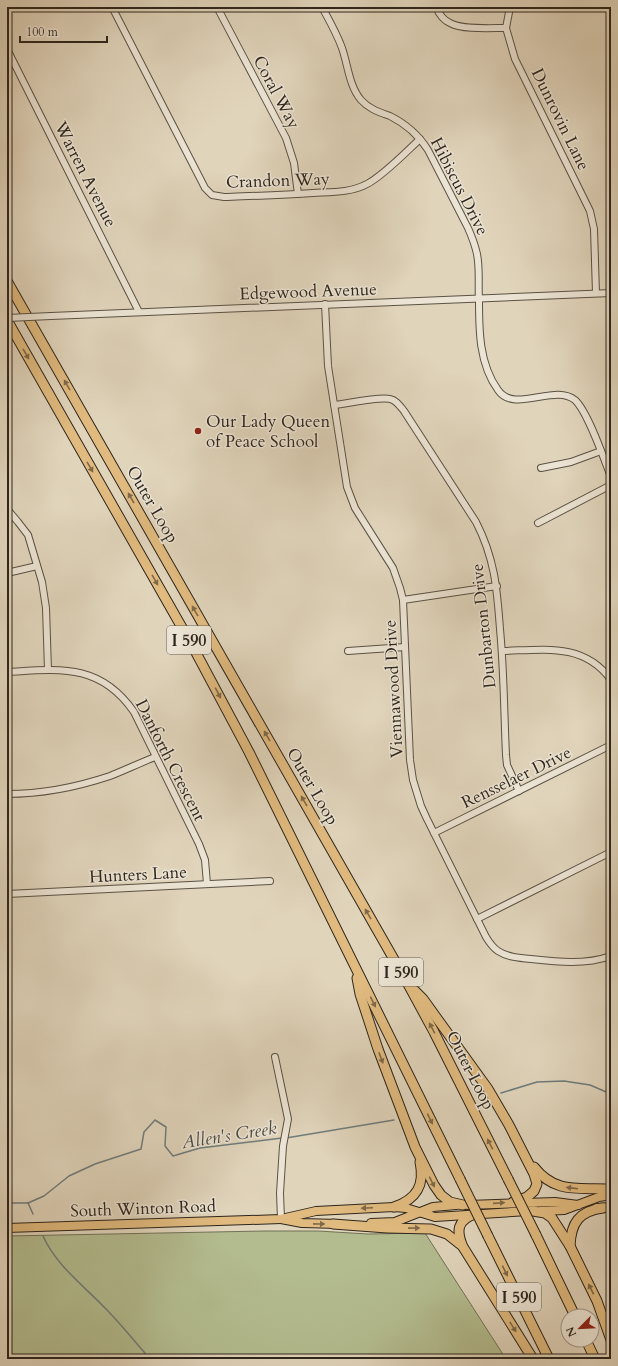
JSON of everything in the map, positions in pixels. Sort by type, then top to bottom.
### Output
[{"type":"highway","name":"Outer Loop","points":[[7,280],[408,984],[508,1178],[571,1308]]},
{"type":"highway","name":"Outer Loop","points":[[7,319],[219,694],[269,790],[549,1359]]},
{"type":"highway","points":[[355,967],[360,994],[378,1049],[415,1147],[421,1169],[420,1184],[417,1192],[404,1203],[394,1207]]},
{"type":"highway","points":[[408,984],[423,999],[481,1079],[503,1115],[535,1176],[536,1188],[531,1194],[513,1202]]},
{"type":"highway","points":[[415,1147],[438,1192],[450,1202],[463,1205]]},
{"type":"highway","points":[[524,1155],[540,1175],[551,1183],[561,1187],[576,1189],[611,1189]]},
{"type":"highway","points":[[570,1246],[571,1230],[577,1220],[588,1212],[607,1208]]},
{"type":"highway","points":[[533,1211],[545,1213],[552,1218],[570,1246],[597,1301],[611,1340]]},
{"type":"highway","points":[[475,1214],[465,1219],[459,1226],[459,1237],[463,1247],[532,1359]]},
{"type":"highway","points":[[334,1224],[387,1228],[433,1229],[447,1234],[463,1247]]},
{"type":"highway","points":[[590,1348],[595,1359]]},
{"type":"main road","name":"South Winton Road","points":[[7,1228],[281,1219],[316,1211],[394,1207],[406,1208],[435,1217],[562,1210],[579,1205],[599,1196],[611,1195]]},
{"type":"main road","name":"South Winton Road","points":[[281,1219],[302,1223],[334,1224],[392,1222],[437,1206],[513,1202],[555,1202],[607,1208]]},
{"type":"street","name":"Crandon Way","points":[[112,7],[205,188],[216,196],[224,197],[346,191],[367,184],[378,177],[420,138]]},
{"type":"street","name":"Coral Way","points":[[217,7],[286,138],[294,163],[298,194]]},
{"type":"street","name":"Hibiscus Drive","points":[[322,7],[342,47],[352,84],[358,96],[373,110],[402,123],[414,131],[420,138],[428,150],[474,240],[478,266],[478,299],[481,345],[484,362],[498,390],[501,394],[512,399],[558,395],[571,398],[579,405],[587,419],[611,477]]},
{"type":"street","points":[[436,7],[441,17],[445,21],[456,26],[506,28]]},
{"type":"street","name":"Dunrovin Lane","points":[[510,7],[506,28],[515,59],[590,210],[594,229],[596,294]]},
{"type":"street","name":"Warren Avenue","points":[[7,49],[139,312]]},
{"type":"street","name":"Edgewood Avenue","points":[[7,319],[139,312],[611,293]]},
{"type":"street","name":"Viennawood Drive","points":[[325,304],[328,366],[349,494],[354,508],[393,568],[403,600],[411,766],[413,780],[421,806],[477,919],[491,945],[497,951],[515,957],[566,962],[586,962],[611,956]]},
{"type":"street","name":"Dunbarton Drive","points":[[334,405],[383,398],[391,399],[404,411],[476,522],[488,548],[496,586],[502,651],[507,765],[519,791]]},
{"type":"street","points":[[541,468],[571,462],[601,451]]},
{"type":"street","points":[[538,523],[611,485]]},
{"type":"street","points":[[7,509],[28,535],[42,582],[46,608],[48,670]]},
{"type":"street","points":[[7,573],[37,566]]},
{"type":"street","points":[[403,600],[496,586]]},
{"type":"street","points":[[348,651],[405,647]]},
{"type":"street","points":[[502,651],[560,650],[574,653],[595,663],[611,680]]},
{"type":"street","name":"Danforth Crescent","points":[[7,672],[48,670],[78,672],[92,676],[106,683],[127,702],[134,712],[203,853],[207,884]]},
{"type":"street","name":"Rensselaer Drive","points":[[434,833],[611,745]]},
{"type":"street","points":[[7,794],[41,792],[81,784],[111,775],[155,757]]},
{"type":"street","points":[[477,919],[611,852]]},
{"type":"street","name":"Hunters Lane","points":[[7,894],[270,881]]},
{"type":"street","points":[[275,1057],[288,1119],[283,1146],[280,1193],[281,1219]]},
{"type":"green space","points":[[318,1231],[368,1234],[425,1233],[506,1359],[7,1359],[7,1236]]},
{"type":"waterway","name":"Allen's Creek","points":[[501,1093],[537,1082],[564,1081],[590,1085],[611,1094]]},
{"type":"waterway","name":"Allen's Creek","points":[[7,1203],[28,1203],[44,1196],[69,1176],[95,1164],[141,1149],[144,1132],[155,1120],[166,1127],[165,1146],[173,1156],[200,1148],[282,1138]]},
{"type":"waterway","name":"Allen's Creek","points":[[286,1138],[394,1120]]},
{"type":"waterway","points":[[28,1203],[33,1214]]},
{"type":"waterway","points":[[43,1236],[55,1256],[111,1314],[150,1359]]},
{"type":"place","name":"Our Lady Queen of Peace School","points":[[198,431]]}]
